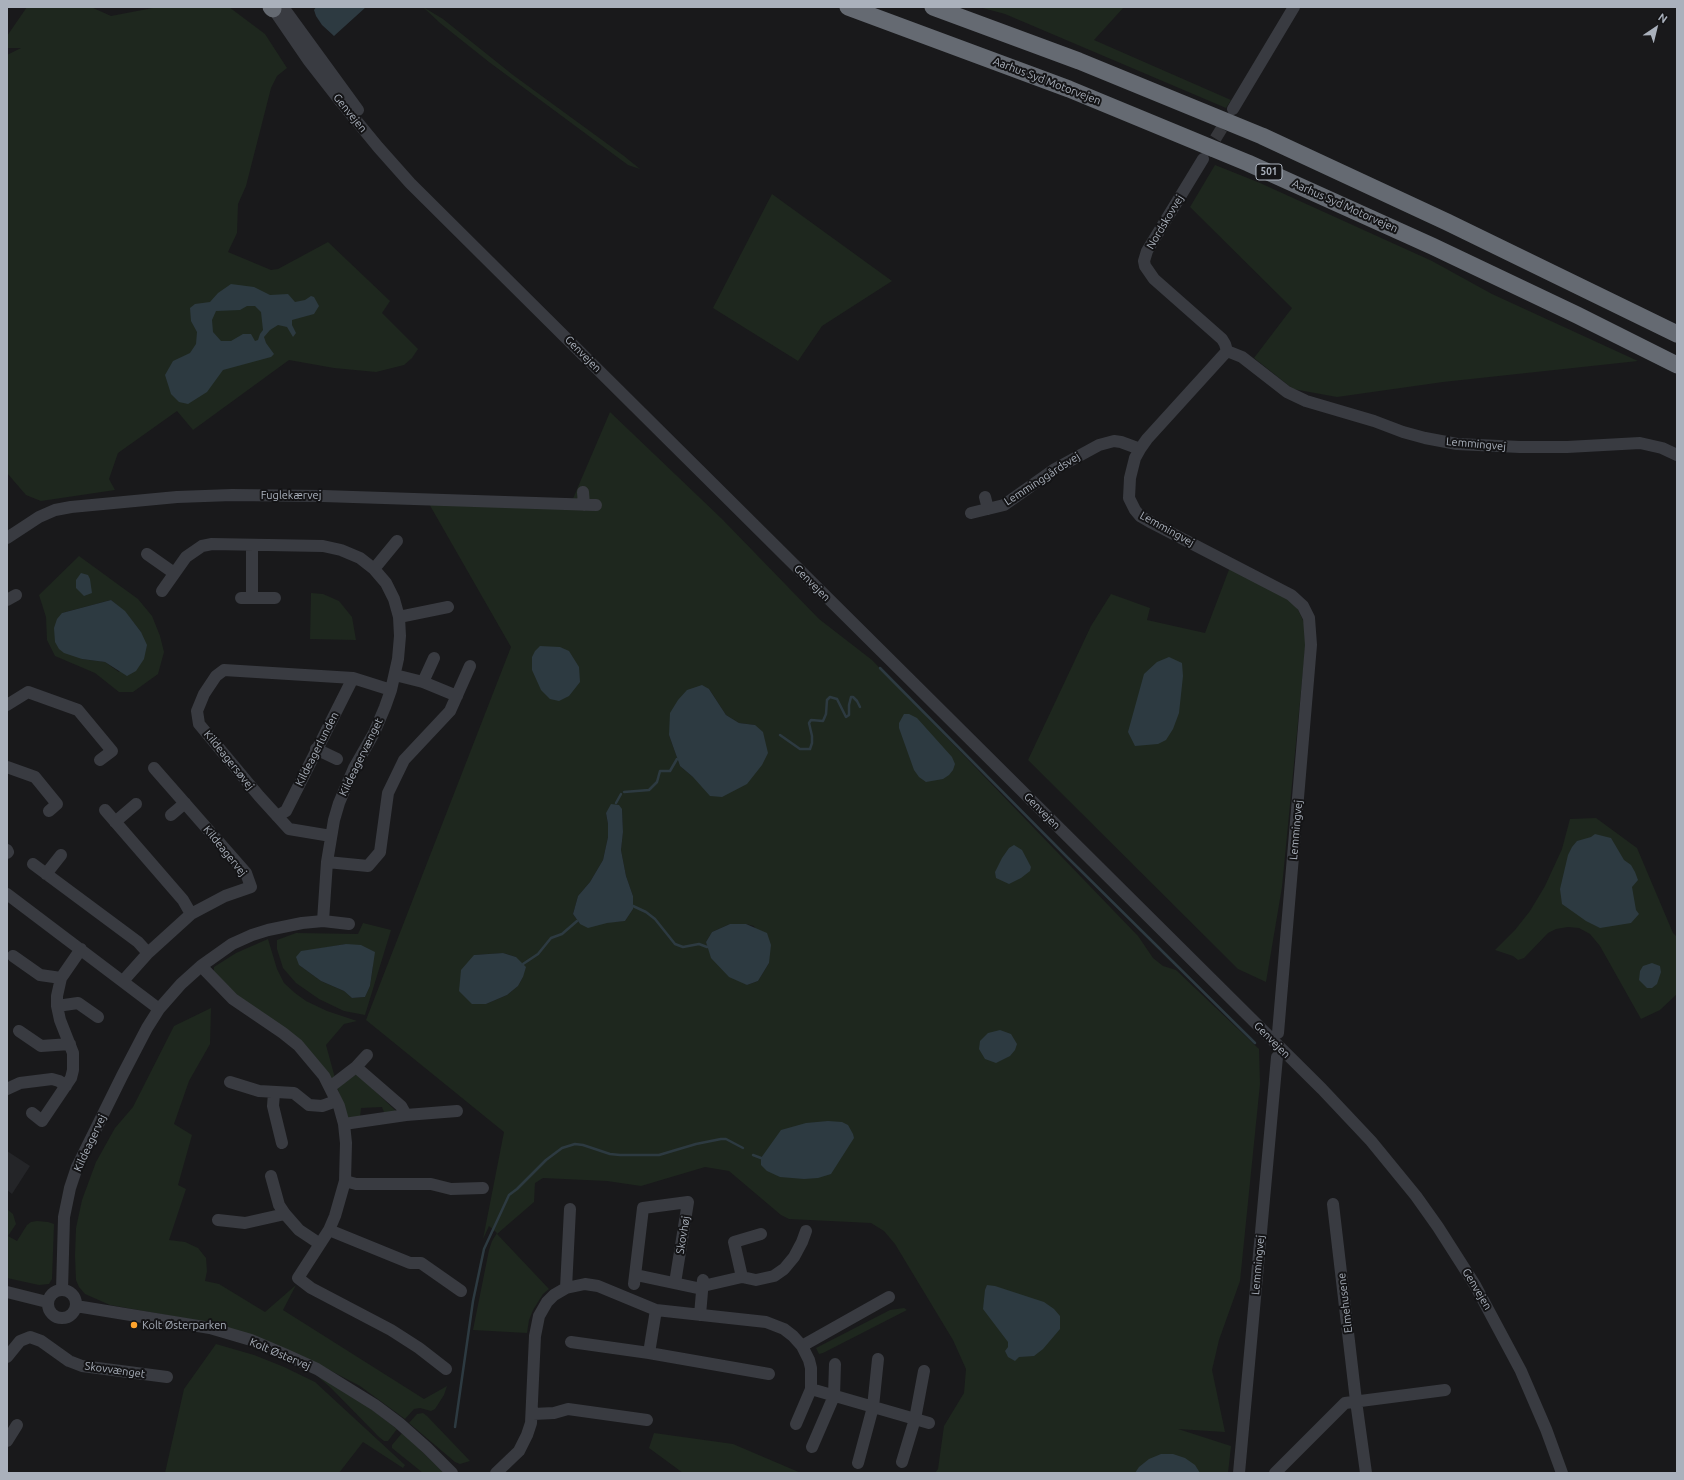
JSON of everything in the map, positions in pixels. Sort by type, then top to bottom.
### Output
[{"type":"highway","name":"Aarhus Syd Motorvejen","points":[[848,7],[1069,89],[1248,163],[1432,246],[1577,315],[1677,365]]},
{"type":"highway","points":[[934,7],[1079,61],[1262,136],[1406,202],[1677,334]]},
{"type":"street","points":[[1234,109],[1294,7]]},
{"type":"street","name":"Genvejen","points":[[275,8],[309,61],[373,142],[410,182],[1311,1078],[1371,1141],[1420,1203],[1475,1285],[1521,1371],[1546,1429],[1562,1473]]},
{"type":"street","name":"Nordskovvej","points":[[1203,159],[1147,251],[1144,261],[1145,266],[1154,279],[1222,339],[1227,351]]},
{"type":"street","name":"Lemmingvej","points":[[1278,1033],[1311,645],[1311,624],[1307,611],[1292,595],[1140,516],[1131,504],[1129,490],[1132,467],[1146,439],[1227,351],[1242,357],[1287,392],[1306,401],[1374,420],[1403,432],[1425,438],[1457,444],[1520,447],[1567,447],[1640,443],[1662,448],[1677,455]]},
{"type":"street","name":"Lemminggårdsvej","points":[[971,513],[1004,505],[1056,469],[1099,445],[1114,441],[1124,442],[1140,449]]},
{"type":"street","name":"Fuglekærvej","points":[[7,538],[39,517],[55,510],[71,507],[177,497],[232,495],[324,496],[590,505],[583,492]]},
{"type":"street","name":"Lemminggårdsvej","points":[[985,497],[988,509]]},
{"type":"street","points":[[374,569],[397,541]]},
{"type":"street","name":"Kildeagervænget","points":[[162,591],[186,557],[202,546],[212,544],[323,546],[341,550],[360,558],[374,569],[386,583],[394,599],[399,617],[400,636],[395,675],[391,690],[374,733],[354,768],[339,803],[331,836],[327,862],[323,921]]},
{"type":"street","points":[[252,545],[246,598],[275,598]]},
{"type":"street","points":[[147,554],[174,572]]},
{"type":"street","points":[[399,617],[448,607]]},
{"type":"street","points":[[423,682],[434,658]]},
{"type":"street","points":[[327,862],[368,866],[380,852],[388,793],[394,779],[404,760],[450,710],[470,666]]},
{"type":"street","name":"Kildeagersøvej","points":[[331,836],[289,829],[276,816],[199,724],[197,711],[204,694],[216,676],[224,670],[353,678],[391,690]]},
{"type":"street","points":[[395,675],[423,682],[457,696]]},
{"type":"street","name":"Kildeagerlunden","points":[[276,816],[286,811],[353,678]]},
{"type":"street","points":[[7,704],[28,692],[78,710],[112,751],[100,760]]},
{"type":"street","points":[[316,749],[337,759]]},
{"type":"street","points":[[7,767],[35,777],[57,804],[49,812]]},
{"type":"street","name":"Kildeagervej","points":[[123,981],[148,953],[191,914],[225,896],[251,886],[246,873],[154,768]]},
{"type":"street","points":[[170,815],[185,803]]},
{"type":"street","points":[[115,822],[136,804]]},
{"type":"street","points":[[105,810],[183,900],[191,914]]},
{"type":"street","points":[[46,874],[61,855]]},
{"type":"street","points":[[33,864],[138,942],[148,953]]},
{"type":"street","points":[[7,894],[159,1009]]},
{"type":"street","name":"Kildeagervej","points":[[62,1290],[64,1217],[70,1188],[77,1167],[122,1076],[147,1028],[159,1009],[181,984],[201,966],[232,944],[252,935],[302,923],[323,921],[349,924]]},
{"type":"street","points":[[32,1113],[42,1121],[66,1086],[73,1070],[73,1053],[60,1020],[57,1006],[58,988],[61,978],[81,949]]},
{"type":"street","points":[[13,956],[40,975],[61,978]]},
{"type":"street","points":[[201,966],[233,999],[298,1044],[324,1076],[336,1100],[344,1124],[346,1156],[345,1181],[335,1216],[329,1230],[298,1278],[311,1288],[391,1330],[446,1368]]},
{"type":"street","points":[[57,1006],[78,1003],[98,1017]]},
{"type":"street","points":[[19,1031],[41,1046],[70,1044]]},
{"type":"street","points":[[330,1087],[356,1067],[367,1055]]},
{"type":"street","name":"Lemmingvej","points":[[1239,1473],[1276,1057]]},
{"type":"street","points":[[356,1067],[401,1106],[406,1115]]},
{"type":"street","points":[[7,1089],[20,1083],[52,1080],[59,1081],[66,1086]]},
{"type":"street","points":[[230,1082],[260,1091],[294,1093],[309,1104],[322,1106],[336,1100]]},
{"type":"street","points":[[274,1092],[273,1106],[282,1143]]},
{"type":"street","points":[[344,1124],[406,1115],[457,1111]]},
{"type":"street","points":[[271,1176],[279,1205],[285,1214],[299,1230],[320,1244]]},
{"type":"street","points":[[345,1181],[356,1184],[431,1184],[451,1189],[483,1188]]},
{"type":"street","name":"Skovhøj","points":[[675,1283],[688,1202],[643,1208],[635,1280],[675,1283],[703,1285],[742,1277],[756,1280],[774,1276],[784,1269],[794,1257],[806,1231]]},
{"type":"street","name":"Elmehusene","points":[[1333,1204],[1366,1473]]},
{"type":"street","points":[[566,1288],[570,1209]]},
{"type":"street","points":[[218,1220],[245,1223],[285,1214]]},
{"type":"street","points":[[329,1230],[410,1263],[421,1262],[461,1291]]},
{"type":"street","points":[[742,1277],[734,1242],[761,1234]]},
{"type":"street","points":[[504,1470],[519,1450],[527,1435],[533,1414],[536,1324],[539,1316],[547,1302],[554,1295],[566,1288],[586,1284],[598,1286],[656,1310],[672,1313],[766,1322],[775,1325],[793,1336],[802,1346],[811,1368],[811,1390],[796,1424]]},
{"type":"street","points":[[700,1315],[703,1285]]},
{"type":"street","points":[[62,1290],[71,1294],[74,1298],[76,1306],[74,1312],[69,1317],[59,1319],[50,1314],[47,1302],[53,1293],[62,1290]]},
{"type":"street","points":[[7,1292],[47,1302]]},
{"type":"street","points":[[802,1346],[889,1297]]},
{"type":"street","name":"Kolt Østervej","points":[[76,1306],[210,1328],[251,1340],[284,1354],[317,1369],[375,1405],[410,1433],[452,1473]]},
{"type":"street","points":[[649,1353],[656,1310]]},
{"type":"street","name":"Skovvænget","points":[[7,1357],[20,1341],[30,1337],[41,1342],[68,1361],[82,1366],[167,1377]]},
{"type":"street","points":[[571,1342],[649,1353],[769,1374]]},
{"type":"street","points":[[858,1463],[873,1407],[878,1359]]},
{"type":"street","points":[[812,1447],[834,1396],[835,1364]]},
{"type":"street","points":[[902,1462],[915,1419],[924,1371]]},
{"type":"street","points":[[811,1390],[929,1423]]},
{"type":"street","points":[[1275,1473],[1340,1406],[1345,1403],[1445,1390]]},
{"type":"street","points":[[533,1414],[554,1413],[568,1409],[648,1420]]},
{"type":"street","points":[[7,1441],[17,1425]]},
{"type":"shaded area","points":[[27,7],[91,7],[111,16],[158,7],[229,7],[265,34],[287,68],[277,76],[271,88],[246,186],[238,204],[237,233],[228,252],[271,270],[278,269],[328,242],[390,301],[382,313],[418,349],[412,358],[404,365],[376,372],[334,368],[289,360],[193,430],[177,411],[118,453],[109,479],[115,490],[41,501],[26,495],[7,473],[7,55],[21,48],[7,48],[7,36]]},
{"type":"shaded area","points":[[316,7],[366,7],[334,36],[322,25],[316,16],[314,10]]},
{"type":"shaded area","points":[[423,7],[443,19],[513,75],[640,169],[628,165],[489,62],[440,23]]},
{"type":"shaded area","points":[[979,7],[1124,7],[1094,40],[1231,100],[1226,108],[1005,14]]},
{"type":"shaded area","points":[[1215,165],[1260,183],[1432,261],[1492,294],[1638,361],[1443,382],[1337,397],[1293,389],[1254,358],[1292,308],[1190,207]]},
{"type":"shaded area","points":[[772,194],[892,281],[822,326],[798,361],[713,308]]},
{"type":"shaded area","points":[[231,284],[254,287],[270,295],[288,294],[295,302],[305,300],[311,296],[314,297],[319,306],[314,314],[292,320],[292,325],[296,333],[293,337],[287,327],[278,325],[270,330],[264,337],[266,343],[274,354],[271,357],[223,370],[207,392],[188,404],[179,402],[171,394],[165,375],[173,361],[190,353],[196,344],[197,332],[191,321],[190,308],[195,304],[210,302],[218,293]],"holes":[[[247,306],[255,306],[261,312],[263,330],[258,340],[255,341],[251,334],[243,334],[231,341],[221,341],[213,332],[212,320],[216,311],[240,310]]]},
{"type":"shaded area","points":[[610,412],[722,519],[819,619],[872,660],[1138,936],[1153,958],[1163,966],[1176,970],[1259,1049],[1260,1084],[1240,1281],[1219,1340],[1212,1370],[1225,1432],[1178,1429],[1231,1446],[1228,1473],[935,1473],[938,1469],[944,1426],[964,1393],[966,1369],[953,1340],[895,1244],[884,1231],[871,1223],[789,1219],[781,1215],[729,1171],[705,1167],[641,1186],[607,1181],[543,1178],[535,1183],[534,1202],[497,1234],[549,1289],[543,1294],[533,1310],[529,1320],[527,1333],[473,1330],[489,1250],[497,1233],[489,1226],[483,1239],[504,1132],[366,1020],[511,647],[428,502],[569,508]],"holes":[[[709,689],[726,715],[739,723],[755,725],[693,777],[680,766],[669,735]],[[622,809],[623,832],[621,850],[626,876],[633,896],[633,909],[625,921],[580,924],[573,914],[578,896],[590,882],[603,860],[608,837],[606,813]],[[730,924],[746,924],[754,926],[769,963],[758,981],[747,985],[706,942],[712,932]],[[503,953],[516,957],[523,977],[518,986],[507,995],[486,1004],[472,1004],[474,955]]]},
{"type":"shaded area","points":[[79,556],[138,599],[152,616],[160,636],[164,652],[158,674],[133,692],[119,692],[95,673],[55,656],[47,640],[46,617],[39,595]],"holes":[[[111,600],[125,612],[141,632],[119,672],[105,662],[82,659],[62,613]]]},
{"type":"shaded area","points":[[1230,567],[1294,601],[1307,629],[1282,887],[1266,982],[1238,969],[1028,760],[1091,626],[1111,594],[1150,608],[1147,620],[1205,633]]},
{"type":"shaded area","points":[[81,573],[88,575],[92,593],[84,596],[76,588],[76,580]]},
{"type":"shaded area","points":[[311,593],[323,594],[339,601],[352,617],[356,640],[310,639]]},
{"type":"shaded area","points":[[111,600],[125,611],[141,632],[147,645],[144,659],[136,671],[127,676],[105,662],[82,659],[64,653],[59,649],[55,642],[54,628],[57,619],[62,613]]},
{"type":"shaded area","points":[[540,646],[560,647],[569,651],[579,667],[580,682],[569,696],[559,701],[550,699],[541,690],[532,670],[532,657]]},
{"type":"shaded area","points":[[1169,657],[1182,663],[1183,676],[1179,713],[1173,729],[1166,740],[1158,744],[1135,746],[1128,732],[1144,674],[1157,662]]},
{"type":"shaded area","points":[[702,685],[709,689],[726,715],[739,723],[755,725],[763,732],[768,753],[762,765],[747,784],[722,797],[710,796],[693,777],[680,766],[669,735],[670,713],[678,700],[687,690]]},
{"type":"shaded area","points":[[904,714],[909,714],[917,718],[952,757],[955,764],[953,770],[943,779],[926,782],[919,777],[914,770],[899,728],[899,723]]},
{"type":"shaded area","points":[[611,804],[619,805],[622,809],[623,832],[621,850],[626,876],[633,896],[633,909],[625,921],[607,923],[588,928],[580,924],[573,914],[578,896],[590,882],[603,860],[608,837],[606,813]]},
{"type":"shaded area","points":[[1596,818],[1637,848],[1673,933],[1677,937],[1677,994],[1660,1010],[1641,1019],[1600,946],[1590,934],[1579,928],[1568,927],[1556,929],[1548,933],[1524,958],[1518,960],[1513,956],[1495,950],[1515,930],[1530,911],[1545,886],[1562,849],[1570,819]]},
{"type":"shaded area","points":[[1595,834],[1611,838],[1624,860],[1631,865],[1635,872],[1638,880],[1632,887],[1636,910],[1639,914],[1631,923],[1600,928],[1586,921],[1562,904],[1560,889],[1568,855],[1577,841],[1591,837]]},
{"type":"shaded area","points":[[1014,845],[1022,850],[1031,867],[1030,871],[1021,878],[1009,884],[996,878],[995,872],[1009,848]]},
{"type":"shaded area","points":[[363,923],[391,930],[365,1015],[344,1011],[319,999],[296,983],[283,968],[277,949],[277,940],[296,933],[358,934]],"holes":[[[346,944],[373,966],[370,986],[365,997],[352,998],[344,991],[321,981],[299,965],[317,949]]]},
{"type":"shaded area","points":[[730,924],[746,924],[767,933],[771,945],[769,963],[758,981],[747,985],[729,977],[711,958],[706,942],[712,932]]},
{"type":"shaded area","points":[[268,939],[277,969],[284,983],[306,1001],[327,1011],[357,1021],[344,1024],[326,1045],[335,1078],[333,1080],[243,1002],[214,972],[214,967],[236,953]]},
{"type":"shaded area","points":[[346,944],[361,945],[375,952],[370,986],[365,997],[352,998],[344,991],[321,981],[299,965],[296,957],[301,951]]},
{"type":"shaded area","points":[[503,953],[516,957],[526,967],[518,986],[507,995],[486,1004],[472,1004],[459,991],[461,970],[474,955]]},
{"type":"shaded area","points":[[1652,963],[1660,966],[1661,972],[1657,984],[1652,988],[1647,988],[1639,980],[1640,971],[1643,966]]},
{"type":"shaded area","points":[[211,1008],[210,1044],[189,1081],[174,1124],[192,1135],[178,1185],[186,1189],[169,1240],[185,1242],[198,1248],[206,1258],[207,1271],[205,1281],[219,1284],[265,1312],[296,1285],[283,1310],[424,1399],[447,1386],[444,1395],[435,1409],[431,1411],[420,1408],[414,1409],[405,1419],[360,1386],[314,1362],[200,1321],[110,1305],[85,1294],[79,1287],[76,1280],[76,1228],[82,1200],[96,1162],[115,1128],[133,1107],[174,1026]]},
{"type":"shaded area","points":[[1000,1030],[1011,1034],[1017,1044],[1015,1050],[1010,1056],[996,1063],[985,1059],[979,1049],[980,1041],[988,1033]]},
{"type":"shaded area","points":[[357,1074],[396,1111],[385,1115],[382,1107],[361,1108],[360,1118],[348,1118],[337,1087]]},
{"type":"shaded area","points":[[828,1121],[842,1122],[848,1125],[854,1138],[831,1174],[818,1178],[804,1179],[780,1177],[767,1171],[761,1165],[761,1158],[781,1130],[806,1123]]},
{"type":"shaded area","points":[[7,1151],[30,1166],[12,1194],[7,1190]]},
{"type":"shaded area","points":[[7,1209],[13,1214],[16,1224],[8,1236],[17,1241],[27,1225],[31,1222],[37,1221],[54,1224],[52,1279],[49,1284],[39,1285],[7,1278]]},
{"type":"shaded area","points":[[987,1285],[995,1286],[1044,1302],[1054,1309],[1060,1316],[1060,1329],[1043,1349],[1034,1356],[1019,1357],[1015,1361],[1008,1357],[1005,1351],[1008,1347],[1008,1342],[983,1309]]},
{"type":"shaded area","points":[[904,1308],[907,1310],[823,1353],[819,1354],[816,1348],[890,1310]]},
{"type":"shaded area","points":[[216,1344],[254,1355],[315,1382],[405,1465],[403,1468],[363,1442],[339,1473],[165,1473],[184,1389]]},
{"type":"shaded area","points":[[314,1373],[361,1401],[397,1429],[388,1441],[384,1441],[379,1437],[331,1388]]},
{"type":"shaded area","points":[[423,1413],[470,1461],[460,1464],[455,1462],[409,1423],[417,1414]]},
{"type":"shaded area","points":[[402,1433],[444,1473],[423,1473],[392,1448],[392,1445]]},
{"type":"shaded area","points":[[654,1433],[733,1444],[801,1473],[683,1473],[649,1448]]},
{"type":"shaded area","points":[[1161,1454],[1173,1454],[1185,1458],[1195,1465],[1200,1473],[1135,1473],[1139,1467],[1149,1459]]},
{"type":"waterway","points":[[880,668],[1067,857],[1255,1043]]},
{"type":"waterway","points":[[780,735],[800,749],[810,749],[812,736],[809,723],[811,720],[823,721],[826,714],[827,700],[830,697],[837,699],[846,717],[849,715],[851,697],[857,701],[860,707]]},
{"type":"waterway","points":[[624,792],[649,790],[657,782],[660,771],[670,771],[677,759]]},
{"type":"waterway","points":[[616,803],[621,794]]},
{"type":"waterway","points":[[633,906],[646,912],[655,919],[675,944],[683,947],[699,944],[707,947]]},
{"type":"waterway","points":[[523,964],[538,954],[551,938],[562,934],[577,921]]},
{"type":"waterway","points":[[455,1427],[473,1301],[484,1249],[509,1195],[546,1160],[562,1148],[575,1144],[583,1145],[610,1154],[620,1155],[659,1155],[696,1144],[721,1139],[726,1139],[743,1148]]},
{"type":"waterway","points":[[753,1155],[761,1158]]},
{"type":"tunnel","points":[[1206,154],[1230,115]]},
{"type":"place","name":"Kolt Østerparken","points":[[134,1325]]}]
